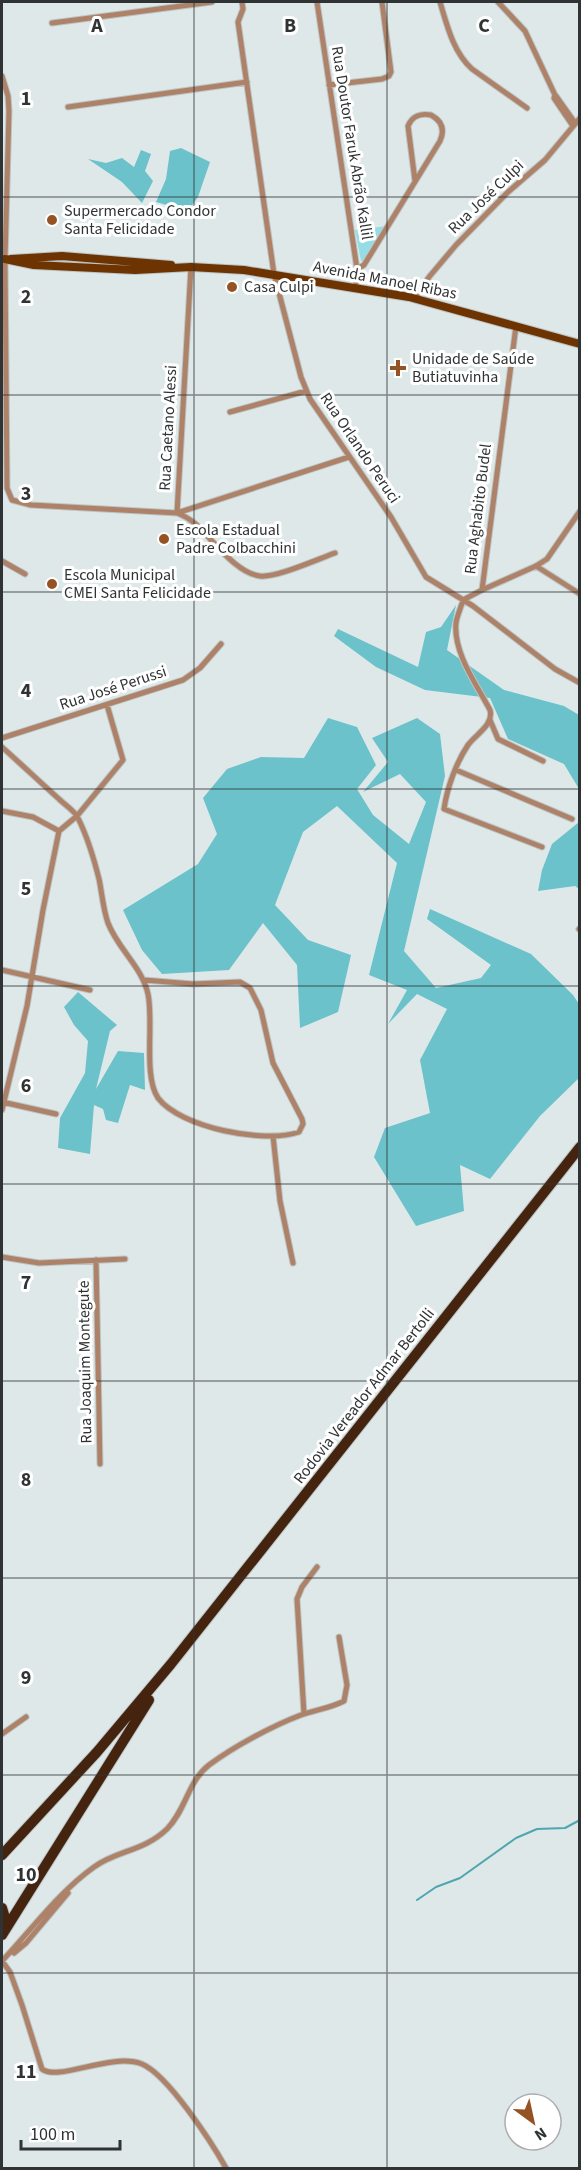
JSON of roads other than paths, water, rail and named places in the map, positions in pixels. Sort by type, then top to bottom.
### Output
[{"type":"highway","name":"Rodovia Vereador Admar Bertolli","points":[[2,1855],[97,1752],[171,1664],[579,1147]]},
{"type":"highway","name":"Rodovia Vereador Admar Bertolli","points":[[2,1935],[171,1664]]},
{"type":"highway","points":[[2,1908],[5,1918],[2,1935]]},
{"type":"main road","name":"Avenida Manoel Ribas","points":[[3,259],[50,256],[126,260],[180,267]]},
{"type":"main road","name":"Avenida Manoel Ribas","points":[[3,259],[27,264],[91,268],[148,271],[180,267],[228,268],[274,274],[415,299],[579,344]]},
{"type":"main road","points":[[91,268],[118,266],[126,260]]},
{"type":"street","points":[[52,23],[212,2]]},
{"type":"street","name":"Rua Orlando Peruci","points":[[242,2],[243,9],[238,22],[274,274],[306,391],[315,408],[391,517],[426,577],[463,600],[555,669],[579,683]]},
{"type":"street","name":"Rua Doutor Faruk Abrão Kallil","points":[[317,2],[357,269],[356,288]]},
{"type":"street","points":[[329,86],[382,79],[389,76],[392,69],[382,2]]},
{"type":"street","points":[[440,2],[450,35],[468,65],[527,108]]},
{"type":"street","points":[[498,2],[525,31],[558,105],[576,122]]},
{"type":"street","points":[[2,76],[8,96],[9,111],[3,259],[6,488],[9,496],[18,503],[31,506],[177,513],[349,457]]},
{"type":"street","points":[[68,107],[247,82]]},
{"type":"street","points":[[2,110],[9,111]]},
{"type":"street","points":[[357,269],[364,265],[440,141],[443,132],[440,122],[431,115],[422,114],[410,122],[408,131],[415,181]]},
{"type":"street","name":"Rua José Culpi","points":[[415,299],[429,277],[456,246],[508,192],[545,160],[576,122]]},
{"type":"street","name":"Rua Caetano Alessi","points":[[191,267],[177,513],[191,519],[237,565],[261,577],[335,554]]},
{"type":"street","name":"Rua Aghabito Budel","points":[[463,600],[482,590],[516,326]]},
{"type":"street","points":[[230,412],[306,391]]},
{"type":"street","points":[[482,590],[536,566],[551,554],[579,511]]},
{"type":"street","points":[[2,561],[25,574]]},
{"type":"street","points":[[536,566],[579,594]]},
{"type":"street","points":[[463,600],[456,623],[458,639],[468,668],[490,710],[490,720],[498,739],[543,760]]},
{"type":"street","name":"Rua José Perussi","points":[[2,738],[183,680],[200,668],[221,644]]},
{"type":"street","points":[[2,1110],[2,1102],[27,1006],[59,831],[77,816],[123,760],[107,705]]},
{"type":"street","points":[[490,720],[468,746],[456,770],[444,809],[542,847]]},
{"type":"street","points":[[2,747],[77,816],[96,869],[108,922],[144,980],[150,1008],[152,1084],[159,1099],[175,1113],[236,1132],[273,1136],[299,1132],[303,1124],[273,1063],[261,1010],[250,988],[240,982],[193,984],[144,980]]},
{"type":"street","points":[[456,770],[572,819]]},
{"type":"street","points":[[2,811],[33,817],[59,831]]},
{"type":"street","points":[[2,970],[90,990]]},
{"type":"street","points":[[2,1102],[56,1114]]},
{"type":"street","points":[[273,1136],[280,1201],[293,1263]]},
{"type":"street","points":[[2,1257],[39,1263],[124,1259]]},
{"type":"street","name":"Rua Joaquim Montegute","points":[[96,1260],[100,1464]]},
{"type":"street","points":[[304,1714],[297,1599],[302,1587],[317,1567]]},
{"type":"street","points":[[226,2169],[198,2124],[159,2078],[143,2065],[108,2062],[52,2074],[42,2069],[22,2005],[9,1972],[2,1962],[35,1929],[55,1902],[77,1882],[102,1862],[142,1846],[160,1835],[180,1813],[196,1779],[208,1766],[275,1727],[304,1714],[341,1703],[346,1698],[346,1677],[339,1637]]},
{"type":"street","points":[[2,1734],[26,1717]]},
{"type":"waterway","points":[[417,1900],[436,1887],[460,1878],[516,1838],[537,1829],[565,1828],[580,1820]]},
{"type":"place","name":"Supermercado Condor Santa Felicidade","points":[[52,220]]},
{"type":"place","name":"Casa Culpi","points":[[232,287]]},
{"type":"place","name":"Unidade de Saúde Butiatuvinha","points":[[398,368]]},
{"type":"place","name":"Escola Estadual Padre Colbacchini","points":[[164,539]]},
{"type":"place","name":"Escola Municipal CMEI Santa Felicidade","points":[[52,584]]}]
